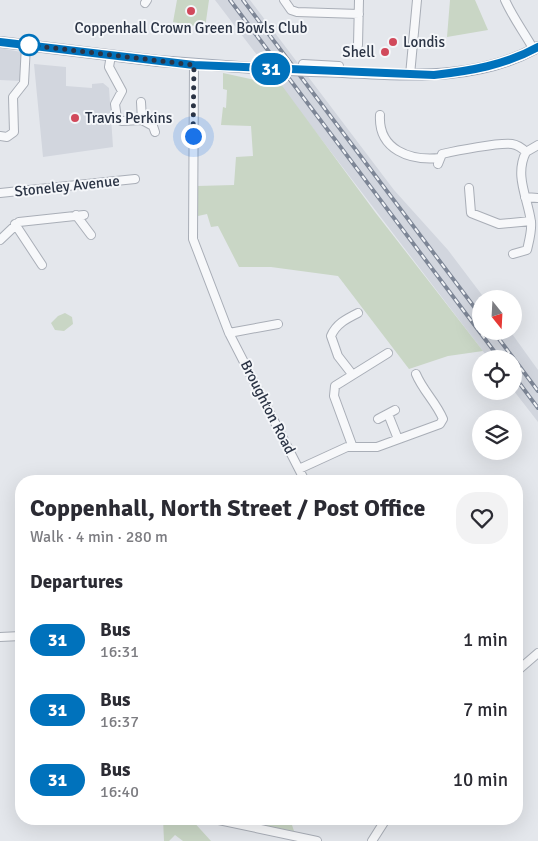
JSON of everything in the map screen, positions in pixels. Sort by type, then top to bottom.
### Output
[{"type":"main road","points":[[0,42],[194,65],[410,75],[466,72],[514,58],[536,48]]},
{"type":"street","points":[[284,0],[291,10],[297,12],[359,14]]},
{"type":"street","points":[[358,45],[359,0]]},
{"type":"street","points":[[410,75],[418,0]]},
{"type":"street","points":[[505,0],[511,13],[536,48]]},
{"type":"street","points":[[0,136],[7,137],[18,132],[13,97],[24,83],[26,45]]},
{"type":"street","points":[[111,55],[109,67],[122,91],[115,104],[117,119],[122,121],[142,120],[153,126],[155,132]]},
{"type":"street","points":[[302,64],[339,66],[339,72]]},
{"type":"street","name":"Broughton Road","points":[[194,65],[193,239],[229,333],[302,475]]},
{"type":"street","points":[[141,102],[142,120]]},
{"type":"street","points":[[380,115],[383,136],[395,151],[439,161],[442,154],[459,150],[479,153],[508,144],[519,146],[526,152]]},
{"type":"street","points":[[513,254],[527,250],[531,221],[521,176],[526,152],[538,145]]},
{"type":"street","name":"Stoneley Avenue","points":[[0,193],[134,179]]},
{"type":"street","points":[[469,188],[469,215],[499,224],[531,221]]},
{"type":"street","points":[[525,197],[538,198]]},
{"type":"street","points":[[0,240],[19,222],[80,215],[91,235]]},
{"type":"street","points":[[15,224],[42,265]]},
{"type":"street","points":[[352,374],[338,356],[331,336],[334,329],[343,320],[358,313]]},
{"type":"street","points":[[229,333],[278,324]]},
{"type":"street","points":[[352,445],[334,391],[335,386],[388,353]]},
{"type":"street","points":[[299,469],[352,445],[366,448],[440,424],[443,419],[435,402],[423,390],[416,374]]},
{"type":"street","points":[[414,394],[423,390]]},
{"type":"street","points":[[378,419],[395,410]]},
{"type":"street","points":[[388,414],[398,439]]},
{"type":"street","points":[[0,637],[15,636]]},
{"type":"street","points":[[523,666],[538,654]]},
{"type":"street","points":[[242,825],[317,841]]},
{"type":"street","points":[[372,841],[382,825]]},
{"type":"shaded area","points":[[215,0],[250,0],[394,190],[448,250],[478,290],[472,290],[472,337]]},
{"type":"shaded area","points":[[0,48],[21,52],[21,81],[0,80]]},
{"type":"shaded area","name":"Travis Perkins","points":[[34,64],[66,67],[66,86],[92,88],[92,84],[103,83],[109,88],[113,147],[43,157]]},
{"type":"shaded area","points":[[474,340],[516,340],[538,370],[538,422],[521,400],[522,350],[482,350]]},
{"type":"green space","name":"Coppenhall Crown Green Bowls Club","points":[[177,0],[209,0],[205,28],[173,22]]},
{"type":"green space","points":[[450,0],[475,0],[488,30],[447,37]]},
{"type":"green space","points":[[223,73],[280,83],[375,212],[472,337],[472,340],[474,340],[482,350],[472,350],[472,353],[448,356],[409,369],[338,276],[271,267],[239,267],[218,226],[211,227],[207,214],[198,216],[197,186],[234,185],[236,157],[253,156],[251,126],[221,125],[223,107],[226,108],[227,90],[223,89]]},
{"type":"green space","points":[[65,313],[72,317],[73,324],[64,331],[55,330],[51,323],[58,316]]},
{"type":"green space","points":[[163,825],[196,825],[211,841],[183,841],[175,835],[169,841],[164,841]]},
{"type":"green space","points":[[262,825],[292,825],[294,831]]},
{"type":"railway","points":[[230,0],[493,350]]},
{"type":"railway","points":[[243,0],[472,304]]},
{"type":"railway","points":[[500,340],[507,350]]},
{"type":"railway","points":[[522,370],[538,391]]},
{"type":"railway","points":[[522,387],[538,408]]},
{"type":"bus line","name":"31","points":[[0,42],[194,65],[410,75],[466,72],[514,58],[538,47]]},
{"type":"place","name":"Coppenhall Crown Green Bowls Club","points":[[191,11]]},
{"type":"place","name":"Londis","points":[[393,42]]},
{"type":"place","name":"Shell","points":[[385,52]]},
{"type":"place","name":"Travis Perkins","points":[[75,118]]},
{"type":"route","points":[[29,45],[194,65],[193,136]]}]
